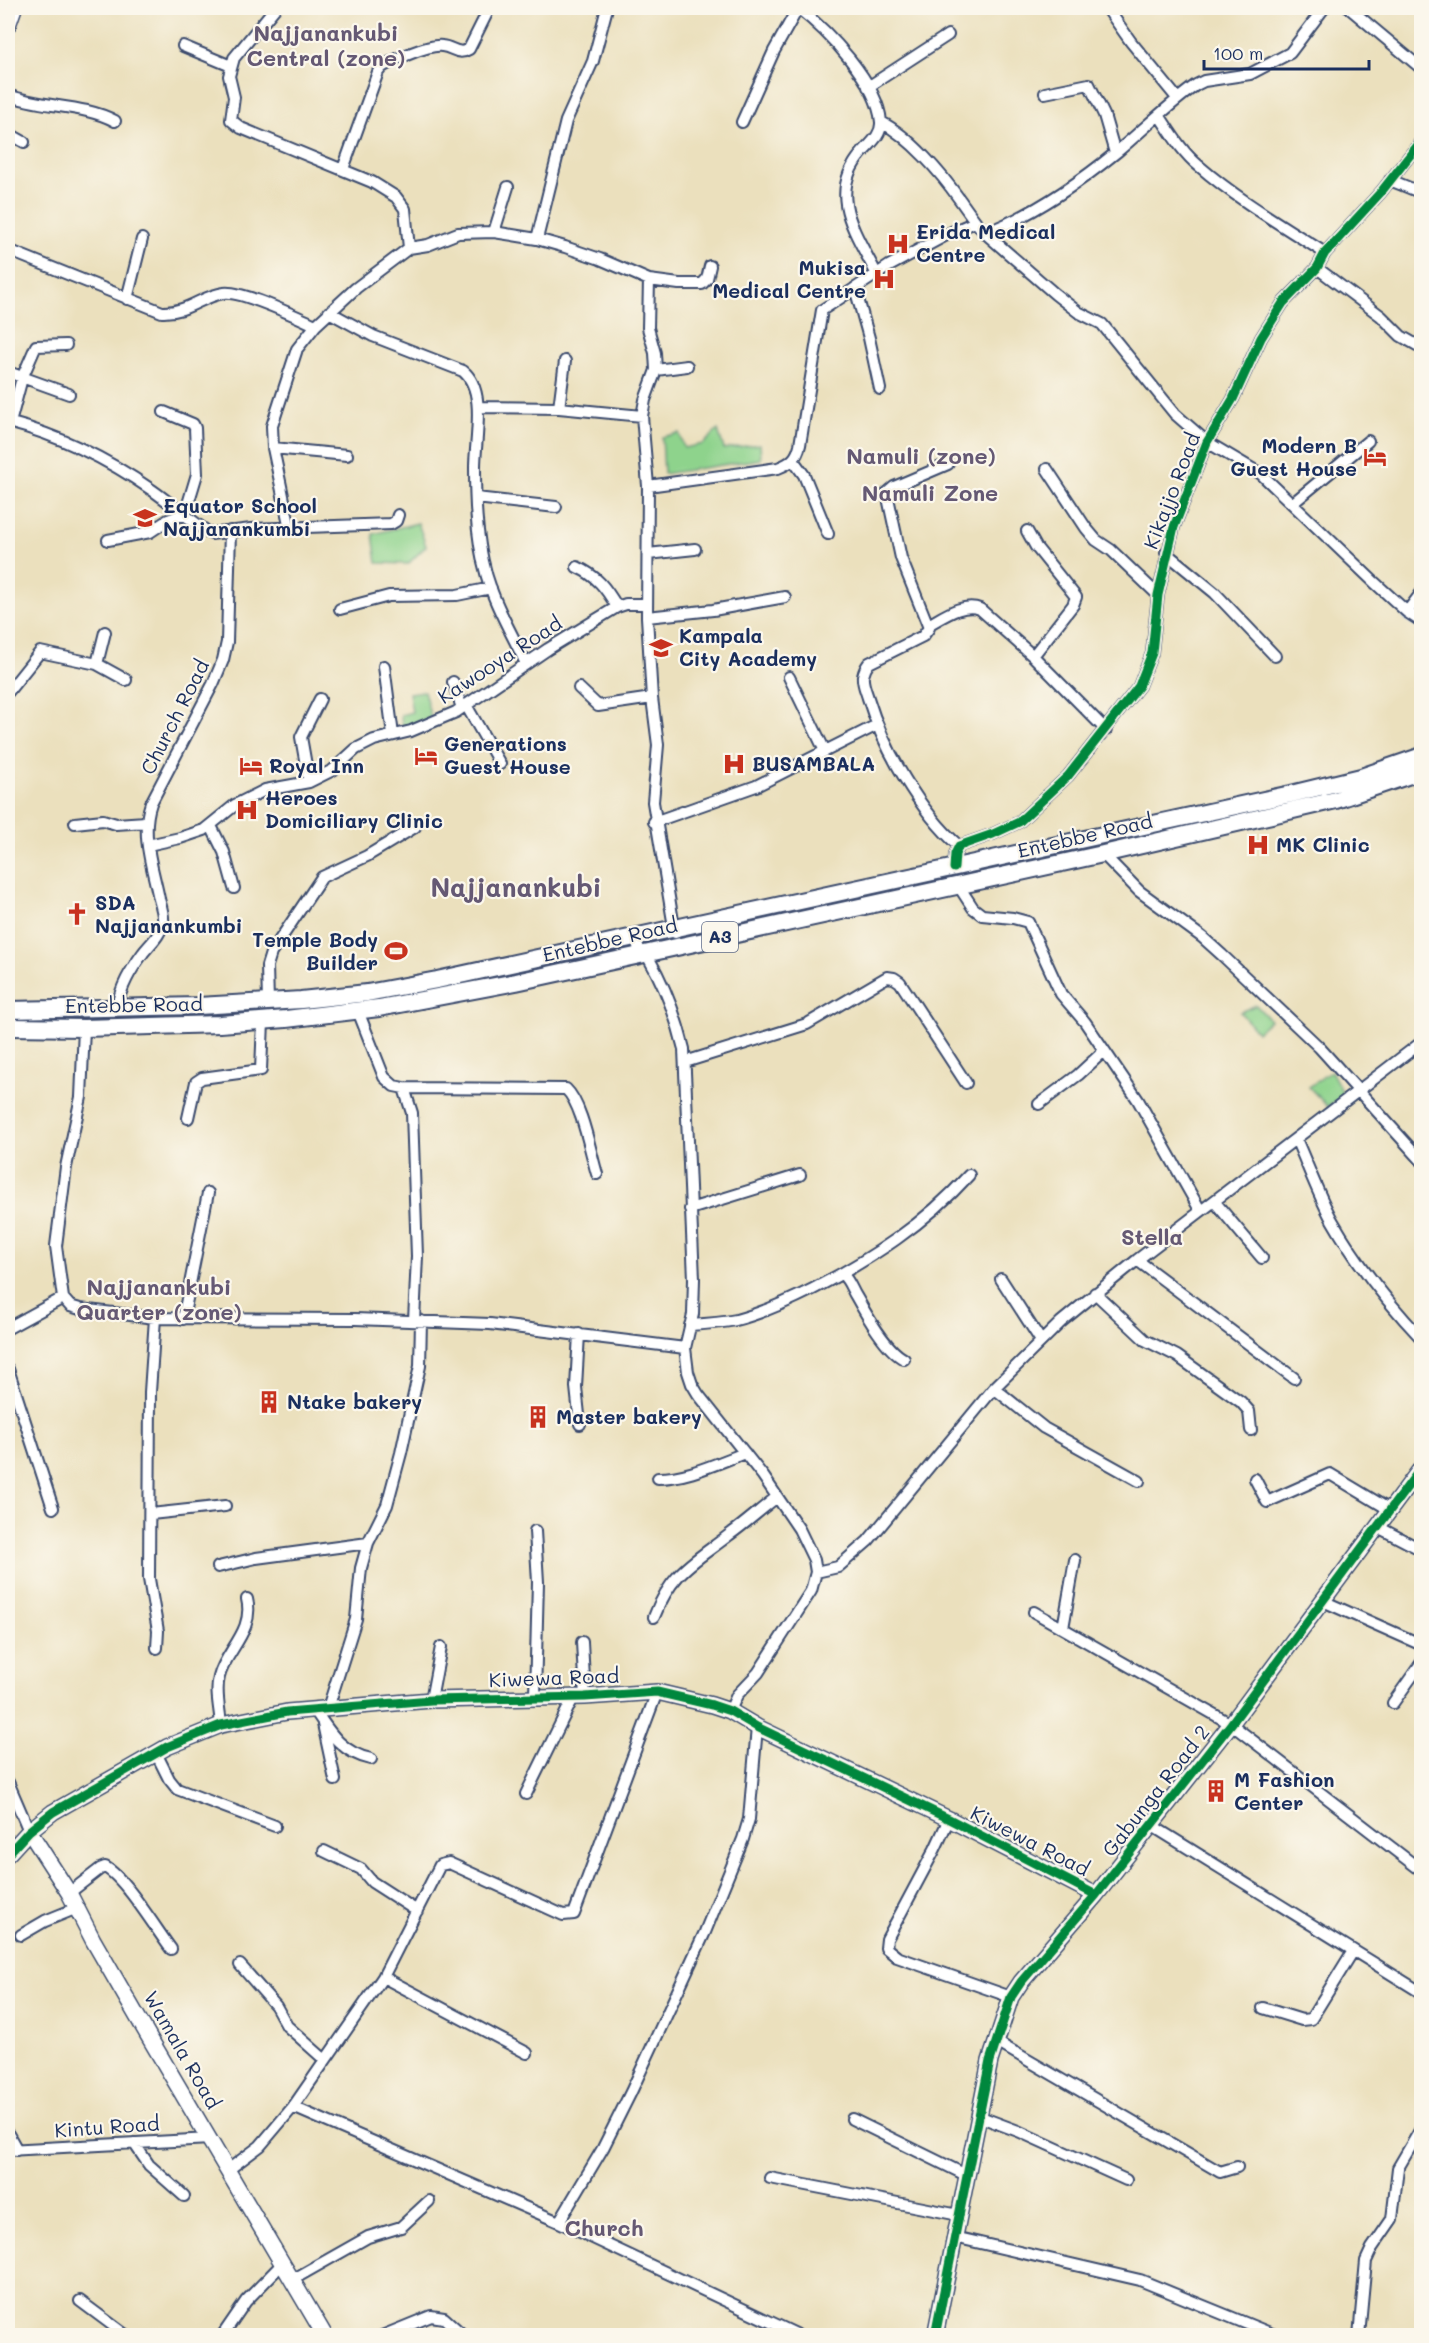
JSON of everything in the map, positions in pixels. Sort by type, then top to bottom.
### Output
[{"type":"main road","name":"Entebbe Road","points":[[8,1010],[268,1002],[367,993],[437,980],[1291,794],[1361,777],[1422,756]]},
{"type":"main road","name":"Entebbe Road","points":[[8,1027],[84,1028],[263,1021],[358,1011],[641,956],[677,946],[1103,854],[1336,800],[1422,771]]},
{"type":"street","points":[[8,24],[14,8]]},
{"type":"street","points":[[276,8],[243,46],[231,66],[229,83],[234,103],[231,114],[235,124],[343,169],[390,192],[403,203],[407,218],[409,248]]},
{"type":"street","points":[[537,238],[566,121],[593,61],[607,8]]},
{"type":"street","points":[[742,122],[774,51],[798,8],[830,37],[868,87],[880,114],[879,134],[855,161],[848,173],[844,189],[845,204],[850,219],[876,273]]},
{"type":"street","points":[[1107,8],[1131,42],[1177,98]]},
{"type":"street","points":[[985,233],[1032,212],[1115,153],[1177,98],[1204,81],[1250,74],[1290,52],[1324,8]]},
{"type":"street","points":[[1349,8],[1422,69]]},
{"type":"street","points":[[343,169],[378,72],[382,67],[434,46],[445,46],[460,53],[469,49],[487,13]]},
{"type":"street","points":[[868,87],[948,35]]},
{"type":"street","points":[[183,46],[231,66]]},
{"type":"street","points":[[1045,93],[1089,84],[1104,114],[1115,153]]},
{"type":"street","points":[[8,95],[27,102],[99,115],[115,121]]},
{"type":"street","points":[[1159,115],[1176,142],[1198,166],[1325,253]]},
{"type":"street","points":[[881,122],[898,131],[923,156],[956,194],[985,233],[1078,312],[1102,324],[1175,414],[1207,442],[1261,474],[1407,612],[1422,622]]},
{"type":"street","points":[[8,133],[24,142]]},
{"type":"street","name":"Kikajjo Road","points":[[964,844],[1007,828],[1029,813],[1068,776],[1139,686],[1150,660],[1166,553],[1207,442],[1233,399],[1271,319],[1283,303],[1317,268],[1325,253],[1422,140]]},
{"type":"street","points":[[1390,180],[1422,193]]},
{"type":"street","points":[[494,232],[508,187]]},
{"type":"street","points":[[648,486],[778,468],[793,460],[798,454],[800,445],[819,318],[825,307],[876,273],[924,246],[975,222]]},
{"type":"street","points":[[290,529],[273,448],[272,426],[292,360],[303,340],[329,312],[356,288],[409,248],[428,245],[458,233],[494,232],[537,238],[600,259],[649,280],[702,284],[707,279],[711,266]]},
{"type":"street","points":[[127,299],[142,239]]},
{"type":"street","points":[[8,250],[162,312],[182,311],[214,295],[233,292],[316,325]]},
{"type":"street","points":[[1317,268],[1381,316],[1401,336],[1422,348]]},
{"type":"street","points":[[649,280],[648,328],[655,353],[656,370],[642,416],[648,486],[647,618],[652,698],[658,745],[653,802],[654,822],[677,946]]},
{"type":"street","points":[[855,288],[880,389]]},
{"type":"street","points":[[329,312],[373,336],[463,371],[472,382],[478,407],[476,498],[478,533],[491,588],[526,664]]},
{"type":"street","points":[[66,345],[36,346],[22,378],[9,422],[33,429],[111,463],[211,534],[230,531],[391,524],[396,521],[398,515]]},
{"type":"street","points":[[559,408],[566,361]]},
{"type":"street","points":[[656,370],[687,366]]},
{"type":"street","points":[[8,372],[69,394]]},
{"type":"street","points":[[478,407],[559,408],[642,416]]},
{"type":"street","points":[[164,412],[193,424],[195,428],[197,474],[185,514]]},
{"type":"street","points":[[1293,503],[1368,441]]},
{"type":"street","points":[[273,448],[347,455]]},
{"type":"street","points":[[793,460],[804,475],[828,534]]},
{"type":"street","points":[[948,464],[887,492],[886,496],[901,558],[928,625],[926,634],[868,663],[863,679],[877,725],[889,752],[931,818],[944,833],[964,844],[955,854],[954,868]]},
{"type":"street","points":[[1047,469],[1096,540],[1111,549],[1158,595]]},
{"type":"street","points":[[476,498],[556,507]]},
{"type":"street","points":[[108,540],[150,532],[168,520],[185,514]]},
{"type":"street","name":"Church Road","points":[[117,1007],[121,988],[156,937],[164,920],[148,845],[146,822],[151,803],[213,684],[223,660],[227,642],[230,531]]},
{"type":"street","points":[[1027,531],[1036,547],[1076,597],[1034,656]]},
{"type":"street","points":[[648,554],[695,549]]},
{"type":"street","points":[[1166,553],[1215,593],[1275,656]]},
{"type":"street","points":[[578,567],[591,573],[601,582],[617,607]]},
{"type":"street","points":[[340,609],[389,596],[457,595],[491,588]]},
{"type":"street","points":[[1407,612],[1422,592]]},
{"type":"street","points":[[647,618],[713,610],[785,597]]},
{"type":"street","name":"Kawooya Road","points":[[211,826],[235,805],[265,790],[309,782],[333,770],[356,749],[374,740],[440,720],[617,607],[626,604],[647,604]]},
{"type":"street","points":[[928,625],[962,608],[976,607],[1034,656],[1106,730]]},
{"type":"street","points":[[97,664],[105,632]]},
{"type":"street","points":[[8,692],[40,652],[97,664],[126,680]]},
{"type":"street","points":[[384,666],[393,735]]},
{"type":"street","points":[[789,677],[825,751]]},
{"type":"street","points":[[453,682],[464,706],[500,764]]},
{"type":"street","points":[[579,688],[598,706],[652,698]]},
{"type":"street","points":[[309,782],[301,737],[320,699]]},
{"type":"street","points":[[654,822],[756,786],[877,725]]},
{"type":"street","points":[[75,823],[103,820],[116,824],[146,822]]},
{"type":"street","points":[[148,845],[195,834],[211,826],[224,852],[234,888]]},
{"type":"street","points":[[268,1002],[267,966],[270,952],[322,877],[367,855],[415,827]]},
{"type":"street","points":[[1103,854],[1139,891],[1202,937],[1319,1047],[1422,1161]]},
{"type":"street","points":[[958,885],[973,908],[982,915],[1029,922],[1061,994],[1085,1022],[1138,1100],[1200,1210]]},
{"type":"street","points":[[635,936],[641,956],[648,957],[670,1001],[680,1033],[685,1062],[694,1280],[690,1325],[685,1348],[688,1372],[698,1394],[777,1497],[808,1546],[816,1572],[811,1591],[758,1673],[737,1695],[730,1711]]},
{"type":"street","points":[[685,1062],[807,1024],[887,977],[900,982],[966,1083]]},
{"type":"street","points":[[358,1011],[384,1077],[394,1086],[404,1088],[566,1089],[571,1094],[577,1110],[597,1174]]},
{"type":"street","points":[[188,1118],[196,1082],[202,1078],[261,1070],[263,1021]]},
{"type":"street","points":[[84,1028],[81,1097],[66,1167],[56,1246],[63,1298],[70,1306],[155,1318],[490,1324],[685,1348]]},
{"type":"street","points":[[816,1572],[838,1567],[868,1541],[994,1388],[1041,1341],[1095,1293],[1200,1210],[1422,1042]]},
{"type":"street","points":[[1039,1104],[1078,1075],[1104,1051]]},
{"type":"street","points":[[335,1780],[321,1713],[356,1619],[359,1575],[368,1543],[387,1505],[420,1366],[412,1113],[404,1088]]},
{"type":"street","points":[[1296,1139],[1332,1220],[1366,1271],[1397,1311],[1422,1338]]},
{"type":"street","points":[[690,1209],[800,1175]]},
{"type":"street","points":[[690,1325],[731,1321],[756,1314],[793,1299],[842,1274],[892,1243],[941,1205],[969,1175]]},
{"type":"street","points":[[183,1319],[208,1193]]},
{"type":"street","points":[[1214,1200],[1262,1258]]},
{"type":"street","points":[[1137,1260],[1294,1378]]},
{"type":"street","points":[[842,1274],[849,1280],[856,1297],[884,1339],[896,1355],[904,1359]]},
{"type":"street","points":[[1001,1279],[1041,1341]]},
{"type":"street","points":[[1095,1293],[1145,1340],[1177,1356],[1241,1402],[1249,1412],[1251,1430]]},
{"type":"street","points":[[8,1328],[63,1298]]},
{"type":"street","points":[[155,1318],[150,1392],[149,1579],[157,1623],[157,1648]]},
{"type":"street","points":[[579,1334],[576,1387],[580,1424]]},
{"type":"street","points":[[8,1369],[53,1508]]},
{"type":"street","points":[[994,1388],[1044,1428],[1139,1481]]},
{"type":"street","points":[[658,1478],[691,1473],[745,1453]]},
{"type":"street","name":"Gabunga Road 2","points":[[935,2336],[978,2116],[995,2041],[1011,1997],[1028,1973],[1096,1895],[1231,1725],[1422,1467]]},
{"type":"street","points":[[1255,1479],[1267,1502],[1330,1474],[1390,1510]]},
{"type":"street","points":[[654,1617],[662,1598],[688,1563],[729,1536],[777,1497]]},
{"type":"street","points":[[151,1514],[225,1506]]},
{"type":"street","points":[[1378,1527],[1422,1550]]},
{"type":"street","points":[[535,1531],[538,1582],[535,1696]]},
{"type":"street","points":[[218,1567],[256,1558],[368,1543]]},
{"type":"street","points":[[1063,1629],[1075,1560]]},
{"type":"street","points":[[221,1725],[218,1679],[246,1625],[249,1614],[247,1599]]},
{"type":"street","points":[[1323,1601],[1422,1645]]},
{"type":"street","points":[[1034,1612],[1231,1725],[1422,1871]]},
{"type":"street","points":[[526,1794],[580,1696],[582,1642]]},
{"type":"street","points":[[431,1700],[441,1647]]},
{"type":"street","points":[[1393,1703],[1422,1662]]},
{"type":"street","points":[[228,2170],[260,2146],[293,2107],[383,1977],[437,1868],[444,1863],[460,1868],[563,1915],[574,1914],[657,1692]]},
{"type":"street","name":"Kiwewa Road","points":[[8,1854],[29,1831],[53,1812],[156,1753],[221,1725],[431,1700],[657,1692],[730,1711],[757,1727],[949,1819],[1096,1895]]},
{"type":"street","points":[[321,1713],[350,1753],[371,1760]]},
{"type":"street","points":[[559,2222],[603,2148],[632,2092],[705,1932],[743,1839],[748,1819],[757,1727]]},
{"type":"street","points":[[156,1753],[169,1779],[177,1788],[275,1826]]},
{"type":"street","name":"Wamala Road","points":[[8,1782],[29,1831],[69,1893],[93,1940],[325,2336]]},
{"type":"street","points":[[949,1819],[936,1849],[886,1939],[886,1948],[897,1957],[1011,1997]]},
{"type":"street","points":[[1151,1825],[1422,1993]]},
{"type":"street","points":[[324,1851],[361,1869],[372,1882],[417,1911]]},
{"type":"street","points":[[69,1893],[105,1867],[130,1893],[171,1949]]},
{"type":"street","points":[[21,1935],[45,1921],[77,1908]]},
{"type":"street","points":[[1263,2008],[1302,2020],[1311,2019],[1353,1950]]},
{"type":"street","points":[[240,1965],[272,2000],[285,2024],[325,2060]]},
{"type":"street","points":[[383,1977],[527,2053]]},
{"type":"street","points":[[995,2041],[1220,2172],[1238,2167]]},
{"type":"street","points":[[293,2107],[559,2222],[797,2335]]},
{"type":"street","points":[[978,2116],[1018,2131],[1126,2180]]},
{"type":"street","points":[[852,2119],[966,2175]]},
{"type":"street","points":[[1359,2336],[1366,2261],[1371,2248],[1392,2220],[1398,2168],[1422,2127]]},
{"type":"street","points":[[8,2133],[12,2150]]},
{"type":"street","name":"Kintu Road","points":[[12,2150],[210,2139]]},
{"type":"street","points":[[134,2143],[149,2165],[184,2196]]},
{"type":"street","points":[[770,2178],[959,2215]]},
{"type":"street","points":[[292,2280],[368,2237],[401,2227],[429,2201]]},
{"type":"street","points":[[954,2237],[1140,2280],[1277,2336]]},
{"type":"street","points":[[222,2336],[246,2301],[282,2264]]},
{"type":"street","points":[[80,2301],[127,2336]]},
{"type":"street","points":[[382,2336],[431,2316],[444,2318],[464,2336]]},
{"type":"green space","points":[[718,430],[724,449],[760,444],[761,459],[664,474],[662,437],[679,433],[684,448],[703,444]]},
{"type":"green space","points":[[418,523],[426,546],[408,564],[377,563],[373,534]]},
{"type":"green space","points":[[424,691],[431,718],[402,727],[401,715],[412,712],[409,693]]},
{"type":"green space","points":[[1256,1005],[1270,1020],[1257,1032],[1240,1012]]},
{"type":"green space","points":[[1331,1071],[1344,1095],[1328,1107],[1309,1087]]},
{"type":"waterway","points":[[1347,564],[1363,579]]},
{"type":"waterway","points":[[1404,617],[1416,625]]},
{"type":"waterway","points":[[1413,743],[1422,740]]},
{"type":"cycle path","points":[[954,868],[955,854],[959,846],[1019,822],[1068,776],[1139,686],[1152,653],[1158,595],[1174,527],[1207,442],[1233,399],[1261,338],[1283,303],[1317,268],[1325,253],[1381,192],[1422,140]]},
{"type":"cycle path","points":[[935,2336],[990,2061],[1011,1997],[1021,1982],[1096,1895],[1231,1724],[1422,1467]]},
{"type":"cycle path","points":[[8,1854],[29,1831],[53,1812],[167,1747],[221,1725],[287,1712],[431,1700],[585,1697],[657,1692],[730,1711],[757,1727],[949,1819],[1096,1895]]},
{"type":"place","name":"Erida Medical Centre","points":[[898,244]]},
{"type":"place","name":"Mukisa Medical Centre","points":[[884,279]]},
{"type":"place","name":"Modern B Guest House","points":[[1375,457]]},
{"type":"place","name":"Equator School Najjanankumbi","points":[[145,518]]},
{"type":"place","name":"Kampala City Academy","points":[[661,648]]},
{"type":"place","name":"Generations Guest House","points":[[426,756]]},
{"type":"place","name":"BUSAMBALA","points":[[734,764]]},
{"type":"place","name":"Royal Inn","points":[[251,766]]},
{"type":"place","name":"Heroes Domiciliary Clinic","points":[[247,810]]},
{"type":"place","name":"MK Clinic","points":[[1258,845]]},
{"type":"place","name":"SDA Najjanankumbi","points":[[77,914]]},
{"type":"place","name":"Temple Body Builder","points":[[396,951]]},
{"type":"place","name":"Ntake bakery","points":[[269,1402]]},
{"type":"place","name":"Master bakery","points":[[538,1417]]},
{"type":"place","name":"M Fashion Center","points":[[1216,1791]]},
{"type":"district","name":"Najjanankubi Central (zone)","points":[[326,46]]},
{"type":"district","name":"Namuli (zone)","points":[[921,456]]},
{"type":"district","name":"Namuli Zone","points":[[930,493]]},
{"type":"district","name":"Najjanankubi","points":[[516,888]]},
{"type":"district","name":"Stella","points":[[1152,1237]]},
{"type":"district","name":"Najjanankubi Quarter (zone)","points":[[159,1300]]},
{"type":"district","name":"Church","points":[[604,2228]]}]
